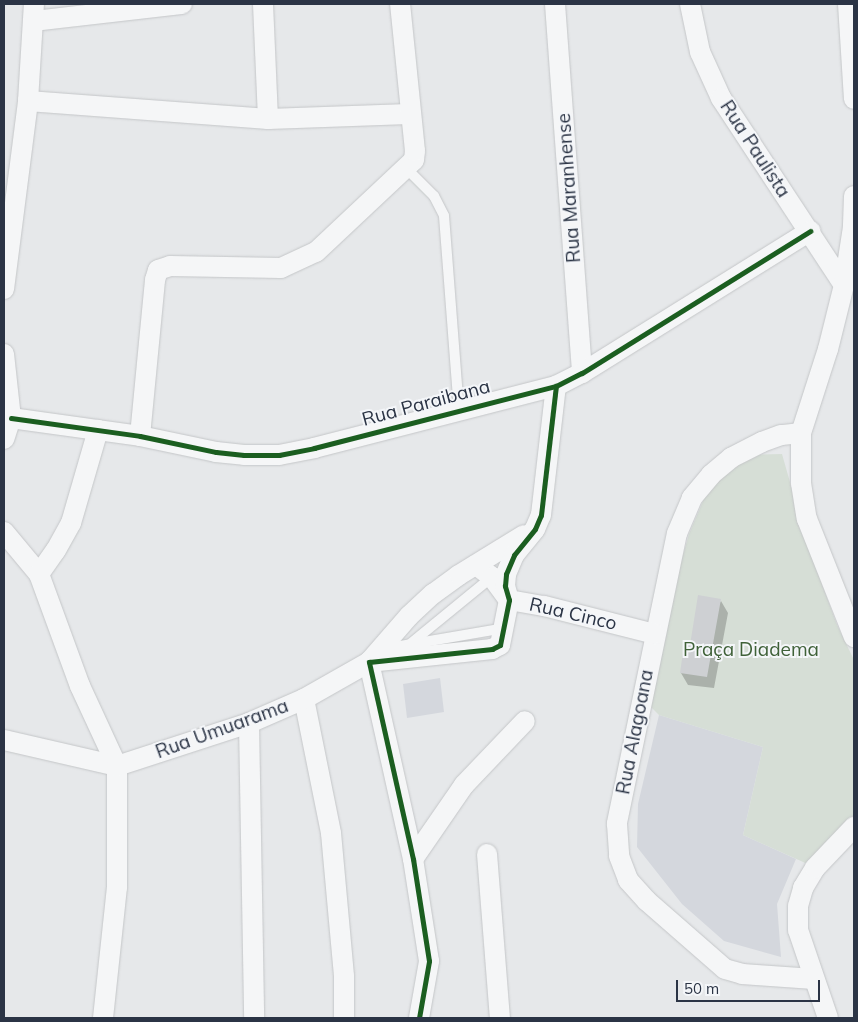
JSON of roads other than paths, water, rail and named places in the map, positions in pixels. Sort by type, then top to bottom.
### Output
[{"type":"street","points":[[4,289],[28,101],[34,12],[182,4]]},
{"type":"street","points":[[262,4],[268,119]]},
{"type":"street","points":[[140,436],[155,280],[158,270],[170,266],[281,268],[316,252],[410,163],[409,114],[400,4]]},
{"type":"street","name":"Rua Maranhense","points":[[555,4],[582,373]]},
{"type":"street","name":"Rua Paulista","points":[[690,4],[700,52],[721,98],[844,285]]},
{"type":"street","points":[[848,4],[854,99]]},
{"type":"street","points":[[28,101],[268,119],[409,114]]},
{"type":"street","points":[[854,196],[853,227],[844,285],[828,349],[802,433],[801,482],[807,519],[854,637]]},
{"type":"street","name":"Rua Paraibana","points":[[11,418],[140,436],[216,452],[279,455],[314,448],[459,409],[556,386],[582,373],[810,231]]},
{"type":"street","points":[[4,354],[11,418],[4,439]]},
{"type":"street","points":[[419,1018],[429,961],[413,859],[374,656],[492,649],[500,645],[509,600],[505,586],[509,564],[535,529],[541,515],[556,386]]},
{"type":"street","points":[[39,574],[56,550],[71,523],[98,430]]},
{"type":"street","name":"Rua Alagoana","points":[[802,433],[775,437],[731,458],[710,475],[692,498],[677,533],[617,824],[619,856],[628,880],[647,901],[725,969],[742,974],[814,979]]},
{"type":"street","name":"Rua Umuarama","points":[[117,766],[249,723],[304,699],[374,656],[408,616],[433,594],[535,529]]},
{"type":"street","points":[[4,532],[39,574],[80,686],[117,766],[117,887],[103,1018]]},
{"type":"street","name":"Rua Cinco","points":[[476,565],[492,578],[509,600],[544,606],[655,634]]},
{"type":"street","points":[[304,699],[331,833],[344,976],[344,1018]]},
{"type":"street","points":[[413,859],[464,785],[525,720]]},
{"type":"street","points":[[249,723],[254,1018]]},
{"type":"street","points":[[4,740],[117,766]]},
{"type":"street","points":[[828,1018],[798,930],[798,906],[803,888],[815,868],[854,827]]},
{"type":"street","points":[[487,854],[500,1018]]},
{"type":"lane","points":[[410,163],[434,196],[444,216],[459,409]]},
{"type":"lane","points":[[410,644],[492,578]]},
{"type":"lane","points":[[374,656],[410,644],[504,628]]},
{"type":"park label","name":"Praça Diadema","points":[[751,650]]}]
